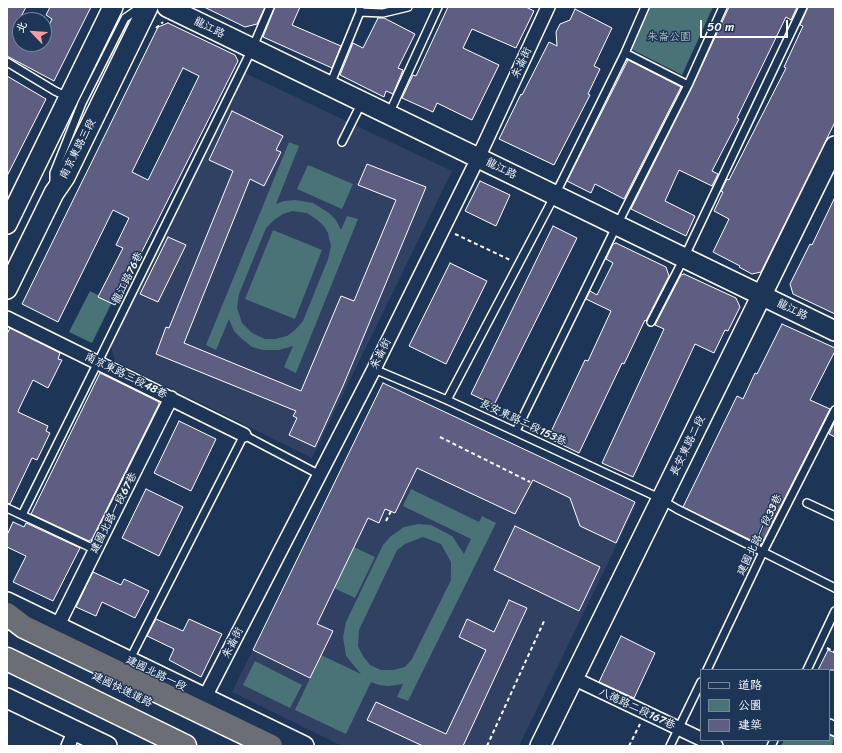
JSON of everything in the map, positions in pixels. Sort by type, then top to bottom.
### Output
[{"type":"highway","points":[[7,614],[24,627],[271,746]]},
{"type":"highway","name":"建國快速道路","points":[[7,634],[236,746]]},
{"type":"highway","name":"建國快速道路","points":[[10,661],[185,746]]},
{"type":"street","points":[[7,224],[113,7]]},
{"type":"street","name":"南京東路三段","points":[[7,289],[54,194],[65,177],[148,7]]},
{"type":"street","name":"朱崙街","points":[[205,697],[374,369],[478,158],[548,7]]},
{"type":"street","name":"龍江路","points":[[167,14],[252,49],[329,87],[389,114],[554,196],[835,331]]},
{"type":"street","name":"長安東路二段","points":[[766,298],[835,146]]},
{"type":"street","name":"長安東路二段","points":[[551,746],[578,680],[665,502],[766,298],[835,168]]},
{"type":"street","name":"南京東路三段48巷","points":[[7,318],[244,435]]},
{"type":"street","name":"建國北路一段67巷","points":[[57,627],[171,398]]},
{"type":"street","name":"建國北路一段","points":[[7,602],[205,697],[299,745]]},
{"type":"street","name":"長安東路二段","points":[[540,746],[578,680]]},
{"type":"street","name":"八德路二段167巷","points":[[578,680],[700,739]]},
{"type":"street","points":[[8,702],[71,738],[107,746]]},
{"type":"street","name":"八德路二段167巷","points":[[704,741],[716,746]]},
{"type":"lane","points":[[54,194],[54,173],[82,103],[124,18],[140,7]]},
{"type":"lane","name":"龍江路76巷","points":[[22,515],[252,49],[270,7]]},
{"type":"lane","points":[[329,87],[360,10],[383,13],[408,7]]},
{"type":"lane","points":[[389,114],[438,7]]},
{"type":"lane","points":[[447,400],[554,196],[625,53],[645,7]]},
{"type":"lane","points":[[516,431],[616,225],[688,85],[723,7]]},
{"type":"lane","points":[[651,322],[684,258],[803,7]]},
{"type":"lane","points":[[625,53],[688,85]]},
{"type":"lane","points":[[7,62],[69,98]]},
{"type":"lane","points":[[342,142],[362,102]]},
{"type":"lane","name":"長安東路二段153巷","points":[[374,369],[516,431],[655,496],[677,510],[835,588]]},
{"type":"lane","name":"建國北路一段33巷","points":[[707,669],[763,552],[835,410]]},
{"type":"lane","points":[[129,661],[244,435],[320,475]]},
{"type":"lane","points":[[807,503],[835,516]]},
{"type":"lane","points":[[7,508],[96,550]]},
{"type":"lane","points":[[807,669],[835,610]]},
{"type":"lane","points":[[670,746],[700,684]]},
{"type":"path","points":[[151,31],[167,14]]},
{"type":"path","points":[[443,228],[519,264]]},
{"type":"path","points":[[440,437],[530,482]]},
{"type":"path","points":[[386,521],[390,511]]},
{"type":"path","points":[[487,746],[545,619]]},
{"type":"path","points":[[629,746],[645,713]]},
{"type":"shaded area","points":[[245,73],[452,171],[312,458],[115,361],[111,347]]},
{"type":"shaded area","points":[[383,383],[637,503],[519,746],[342,746],[232,692]]},
{"type":"green space","name":"朱崙公園","points":[[650,7],[713,7],[682,75],[631,49]]},
{"type":"green space","points":[[289,142],[299,146],[276,204],[284,201],[295,200],[313,203],[329,213],[336,220],[341,230],[347,216],[358,219],[296,373],[284,367],[293,346],[279,350],[263,350],[252,347],[234,331],[229,319],[216,350],[206,345]],"holes":[[[292,211],[307,213],[324,226],[328,233],[331,246],[328,259],[303,321],[287,336],[275,339],[265,339],[252,333],[242,323],[237,308],[239,294],[266,228],[283,214]]]},
{"type":"green space","points":[[308,165],[353,184],[342,209],[297,189]]},
{"type":"green space","points":[[273,230],[322,250],[295,319],[245,299]]},
{"type":"green space","points":[[90,291],[112,302],[92,343],[69,332]]},
{"type":"green space","points":[[411,489],[479,522],[482,516],[496,523],[408,701],[397,697],[403,684],[389,686],[371,682],[346,734],[295,710],[321,655],[361,674],[346,656],[343,637],[346,622],[383,545],[390,537],[404,527],[418,524],[431,525],[452,536],[464,554],[471,539],[403,506]],"holes":[[[423,537],[441,544],[451,562],[451,580],[412,659],[405,667],[393,670],[381,670],[370,665],[358,646],[359,630],[397,550],[405,544]]]},
{"type":"green space","points":[[354,547],[375,557],[355,598],[334,588]]},
{"type":"green space","points":[[255,661],[302,685],[290,708],[243,685]]},
{"type":"green space","points":[[830,732],[835,735],[832,746],[781,746],[784,741],[830,741]]},
{"type":"building","points":[[7,7],[26,7],[23,12],[12,12],[12,52],[52,52],[52,12],[48,12],[50,7],[91,7],[54,81],[7,56]]},
{"type":"building","points":[[204,7],[265,7],[257,24],[245,27]]},
{"type":"building","points":[[275,7],[300,7],[292,25],[341,46],[332,68],[263,37]]},
{"type":"building","points":[[448,7],[526,7],[534,11],[516,48],[472,29],[463,48],[499,65],[472,120],[437,103],[433,112],[402,98],[413,75],[416,76]]},
{"type":"building","points":[[729,7],[797,7],[791,20],[786,17],[737,118],[739,119],[712,171],[718,174],[712,186],[679,170],[665,201],[695,216],[686,236],[631,209],[692,87]]},
{"type":"building","points":[[808,7],[835,7],[835,122],[761,272],[752,274],[713,252],[729,219],[714,211],[727,179],[729,180],[786,68],[784,67],[803,26],[800,25]]},
{"type":"building","points":[[575,9],[612,28],[594,66],[600,69],[588,94],[590,95],[554,165],[499,139],[549,42],[557,46],[556,32],[560,24],[570,20]]},
{"type":"building","points":[[378,18],[384,18],[415,34],[398,68],[403,70],[393,94],[386,91],[384,97],[340,75],[353,43],[363,48]]},
{"type":"building","points":[[168,23],[235,55],[238,61],[115,305],[98,297],[123,248],[116,245],[129,218],[113,210],[58,322],[22,304],[158,27]],"holes":[[[183,68],[199,76],[148,180],[132,172]]]},
{"type":"building","points":[[628,60],[681,87],[624,199],[595,184],[591,193],[567,181]]},
{"type":"building","points":[[7,76],[46,99],[7,176]]},
{"type":"building","points":[[232,111],[283,136],[276,150],[281,152],[264,186],[250,179],[184,343],[301,391],[341,296],[354,301],[396,200],[358,185],[367,164],[426,187],[343,386],[315,447],[289,435],[297,418],[293,416],[296,411],[156,354],[166,327],[169,328],[233,171],[209,160]]},
{"type":"building","points":[[480,181],[510,195],[496,226],[465,211]]},
{"type":"building","points":[[835,197],[835,314],[793,294],[790,284],[810,244],[812,245]]},
{"type":"building","points":[[553,226],[577,238],[494,405],[471,394]]},
{"type":"building","points":[[168,237],[186,245],[158,302],[140,294]]},
{"type":"building","points":[[616,243],[666,267],[669,276],[646,321],[645,320],[624,364],[622,363],[579,453],[548,438],[585,360],[588,361],[611,311],[586,299],[590,291],[597,295],[613,263],[606,259],[613,244]]},
{"type":"building","points":[[450,263],[487,281],[446,364],[409,346]]},
{"type":"building","points":[[684,274],[736,298],[740,307],[728,331],[725,330],[714,353],[695,344],[633,477],[602,463],[664,329],[655,325],[681,275]]},
{"type":"building","points":[[782,324],[835,348],[835,351],[810,400],[830,409],[761,545],[683,507],[737,396],[743,399],[755,373],[757,374]]},
{"type":"building","points":[[10,328],[60,353],[58,359],[62,360],[48,388],[33,380],[19,409],[18,412],[48,426],[46,431],[50,433],[37,460],[32,458],[10,504],[7,503],[7,334]]},
{"type":"building","points":[[100,373],[159,402],[159,404],[92,539],[89,541],[31,514]]},
{"type":"building","points":[[383,383],[635,502],[616,543],[580,526],[570,498],[533,480],[515,514],[417,468],[395,513],[385,509],[379,523],[368,518],[317,624],[333,631],[310,678],[253,650]]},
{"type":"building","points":[[179,421],[216,439],[191,491],[154,473]]},
{"type":"building","points":[[835,421],[835,437],[829,434]]},
{"type":"building","points":[[146,489],[183,507],[159,556],[122,538]]},
{"type":"building","points":[[13,522],[24,527],[26,523],[80,548],[53,601],[13,582],[26,556],[7,547],[7,535]]},
{"type":"building","points":[[515,526],[600,567],[579,611],[494,570]]},
{"type":"building","points":[[93,572],[121,585],[124,579],[149,591],[135,618],[102,602],[96,616],[76,607]]},
{"type":"building","points":[[509,600],[527,608],[463,746],[423,746],[367,720],[376,702],[446,734],[486,650],[459,637],[467,619],[494,632]]},
{"type":"building","points":[[156,619],[183,631],[189,619],[222,634],[201,677],[169,660],[174,649],[147,636]]},
{"type":"building","points":[[621,636],[655,653],[634,698],[599,682]]},
{"type":"building","points":[[828,650],[835,653],[835,670],[818,669]]}]
